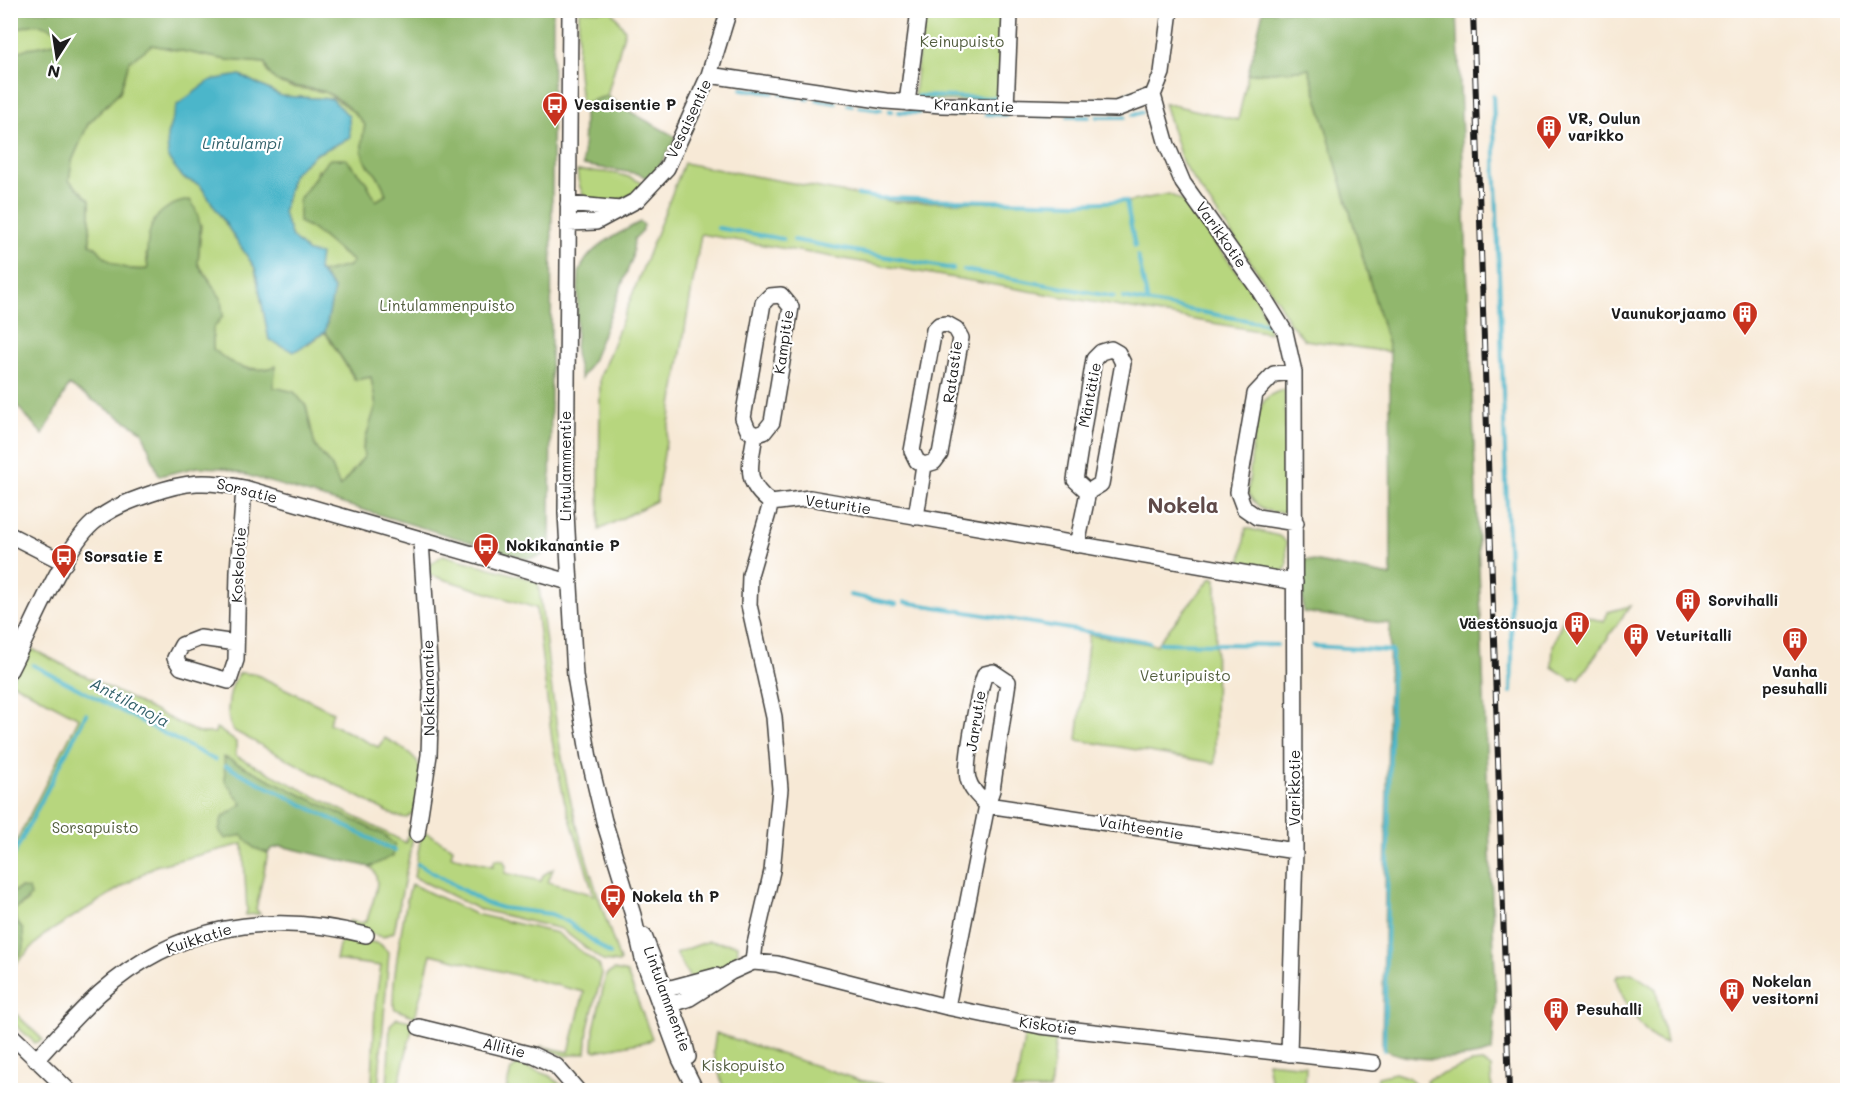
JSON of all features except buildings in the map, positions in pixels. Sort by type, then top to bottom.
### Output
[{"type":"street","name":"Lintulammentie","points":[[570,10],[566,513],[568,582],[575,676],[589,758],[604,821],[633,915],[653,955],[661,991],[667,1006],[682,1033],[694,1088]]},
{"type":"street","name":"Vesaisentie","points":[[568,223],[596,222],[637,200],[666,168],[709,75],[729,10]]},
{"type":"street","points":[[907,103],[919,10]]},
{"type":"street","points":[[1006,107],[1010,14],[1008,10]]},
{"type":"street","points":[[1153,95],[1162,73],[1170,10]]},
{"type":"street","name":"Krankantie","points":[[709,75],[907,103],[1116,109],[1153,95]]},
{"type":"street","name":"Varikkotie","points":[[1153,95],[1167,145],[1183,183],[1259,290],[1284,332],[1294,372],[1295,851],[1289,1054]]},
{"type":"street","points":[[568,204],[620,209]]},
{"type":"street","name":"Kampitie","points":[[781,295],[791,307],[772,422],[764,432],[755,435],[747,430],[743,418],[763,303],[770,296],[781,295]]},
{"type":"street","name":"Ratastie","points":[[947,324],[956,328],[961,338],[940,454],[934,462],[924,465],[917,461],[912,451],[934,330],[939,325],[947,324]]},
{"type":"street","name":"Mäntätie","points":[[1077,544],[1088,492],[1101,484],[1123,363],[1118,353],[1111,350],[1101,352],[1094,359],[1075,480],[1088,492]]},
{"type":"street","points":[[1294,372],[1274,374],[1255,394],[1238,492],[1244,508],[1257,517],[1296,523]]},
{"type":"street","name":"Kampitie","points":[[755,435],[751,482],[757,492],[771,502]]},
{"type":"street","points":[[916,517],[924,465]]},
{"type":"street","name":"Sorsatie","points":[[10,670],[74,546],[92,524],[115,507],[171,486],[196,480],[244,488],[568,582]]},
{"type":"street","name":"Koskelotie","points":[[236,643],[244,488]]},
{"type":"street","name":"Veturitie","points":[[771,502],[810,498],[1295,582]]},
{"type":"street","points":[[667,1006],[690,998],[731,972],[753,962],[772,871],[780,789],[774,717],[749,605],[750,575],[771,502]]},
{"type":"street","points":[[10,535],[65,563]]},
{"type":"street","name":"Nokikanantie","points":[[417,834],[429,755],[431,692],[421,541]]},
{"type":"street","name":"Jarrutie","points":[[947,1007],[987,805],[992,790],[1008,682],[993,672],[985,674],[980,689],[967,777],[974,792],[987,805]]},
{"type":"street","name":"Vaihteentie","points":[[987,805],[1295,851]]},
{"type":"street","name":"Kuikkatie","points":[[36,1060],[101,992],[151,956],[182,941],[218,930],[263,923],[322,925],[366,935]]},
{"type":"street","name":"Kiskotie","points":[[753,962],[777,964],[822,974],[947,1007],[1040,1026],[1372,1063]]},
{"type":"street","points":[[661,991],[731,972]]},
{"type":"street","name":"Allitie","points":[[419,1027],[534,1055],[556,1066],[577,1090]]},
{"type":"street","points":[[10,1035],[68,1090]]},
{"type":"green space","name":"Lintulammenpuisto","points":[[11,11],[553,11],[550,546],[541,556],[527,559],[223,468],[197,467],[159,476],[142,431],[69,385],[43,435],[11,399],[11,56],[24,49],[60,40],[59,32],[53,28],[35,24],[11,32]],"holes":[[[152,45],[227,60],[265,63],[269,73],[281,83],[325,92],[347,106],[365,125],[362,140],[364,159],[382,184],[386,195],[376,201],[366,182],[346,159],[330,159],[299,199],[299,222],[314,230],[353,261],[349,266],[321,273],[334,289],[325,332],[356,380],[371,377],[376,405],[363,447],[364,457],[340,487],[332,467],[315,446],[306,406],[294,392],[273,387],[276,366],[258,370],[242,367],[213,349],[213,329],[223,316],[221,298],[198,264],[199,223],[198,215],[190,200],[166,208],[159,215],[149,233],[148,269],[132,269],[112,262],[90,244],[90,200],[69,180],[72,161],[88,124],[120,91],[129,62]]]},
{"type":"green space","points":[[579,11],[612,11],[625,30],[607,96],[581,104],[577,61]]},
{"type":"green space","name":"Keinupuisto","points":[[923,11],[1000,11],[1005,16],[1002,97],[998,102],[919,100],[914,95]]},
{"type":"green space","points":[[1263,11],[1457,11],[1496,1001],[1492,1051],[1467,1057],[1420,1058],[1393,1053],[1382,1048],[1390,624],[1303,612],[1302,559],[1391,576],[1390,352],[1309,69],[1248,74]]},
{"type":"green space","points":[[30,23],[46,24],[60,32],[60,41],[24,49],[11,56],[11,32]]},
{"type":"green space","points":[[152,45],[227,60],[265,63],[267,72],[290,87],[325,92],[354,112],[365,125],[362,140],[364,159],[382,184],[386,195],[376,201],[366,182],[318,170],[311,186],[299,199],[322,234],[353,261],[349,266],[321,273],[308,252],[292,237],[283,213],[293,174],[316,154],[350,138],[332,99],[281,96],[240,75],[183,178],[200,185],[255,268],[269,340],[308,345],[325,332],[355,380],[371,377],[376,406],[363,447],[364,457],[339,488],[332,467],[315,446],[306,406],[294,392],[273,387],[265,370],[233,366],[213,349],[210,280],[198,264],[201,224],[146,253],[148,269],[132,269],[117,265],[90,244],[90,200],[69,180],[72,161],[88,124],[120,92],[129,62]]},
{"type":"green space","points":[[1309,69],[1390,352],[1305,340],[1289,322],[1277,300],[1183,164],[1164,103],[1238,120],[1248,74]]},
{"type":"green space","points":[[607,96],[627,110],[676,137],[651,181],[640,174],[583,165],[584,111],[581,110],[581,104]]},
{"type":"green space","points":[[684,163],[895,202],[1127,202],[1169,194],[1183,201],[1258,299],[1270,333],[701,234],[656,501],[599,530],[600,377]]},
{"type":"green space","points":[[577,171],[622,175],[647,186],[614,202],[594,203],[586,198],[580,187]]},
{"type":"green space","points":[[640,222],[644,225],[642,231],[634,239],[632,259],[593,359],[581,379],[575,353],[579,273],[589,255],[596,248]]},
{"type":"green space","points":[[1285,389],[1287,512],[1280,512],[1263,509],[1248,492],[1257,418],[1265,400]]},
{"type":"green space","points":[[1246,528],[1279,536],[1286,542],[1287,566],[1284,571],[1272,572],[1240,567]]},
{"type":"green space","points":[[443,555],[538,581],[564,771],[575,819],[619,963],[603,961],[561,929],[478,909],[414,877],[421,835],[427,833],[453,848],[451,856],[493,866],[495,859],[503,860],[506,866],[505,873],[541,881],[543,875],[553,869],[548,882],[594,895],[564,799],[552,740],[536,608],[427,574],[430,565]]},
{"type":"green space","name":"Veturipuisto","points":[[1212,577],[1216,579],[1215,763],[1077,740],[1089,635],[1156,645]]},
{"type":"green space","points":[[1630,606],[1579,679],[1574,677],[1572,680],[1552,667],[1553,646],[1566,610],[1604,622],[1608,612]]},
{"type":"green space","name":"Sorsapuisto","points":[[28,647],[198,733],[215,733],[216,728],[218,729],[236,742],[236,756],[406,843],[409,829],[412,831],[413,837],[394,932],[383,937],[351,929],[349,921],[362,923],[367,920],[374,900],[377,885],[374,872],[370,867],[281,846],[271,849],[268,853],[256,909],[260,914],[245,915],[247,911],[243,844],[155,866],[44,935],[11,969],[11,955],[20,954],[23,930],[16,921],[14,910],[28,901],[21,888],[11,893],[11,852],[79,718],[11,682]]},
{"type":"green space","points":[[240,673],[255,674],[333,712],[329,723],[378,747],[385,738],[410,753],[419,766],[420,774],[415,811],[407,818],[395,816],[234,731],[228,710],[230,693]]},
{"type":"green space","points":[[224,757],[384,835],[395,845],[393,856],[370,867],[281,846],[271,849],[268,853],[254,848],[242,835],[225,839],[219,830],[222,818],[242,804],[225,781]]},
{"type":"green space","points":[[411,884],[475,914],[557,933],[599,965],[602,974],[588,1028],[586,1053],[565,1056],[540,1046],[569,1052],[584,992],[431,954],[415,1017],[395,1009],[393,1001],[396,969]]},
{"type":"green space","points":[[21,888],[29,889],[31,896],[14,910],[16,921],[23,930],[24,948],[20,955],[11,955],[11,893]]},
{"type":"green space","points":[[347,936],[380,944],[389,953],[378,1090],[372,1090],[372,1081],[375,1004],[381,966],[336,960],[339,945]]},
{"type":"green space","points":[[709,941],[738,945],[737,960],[691,980],[676,953]]},
{"type":"green space","points":[[614,970],[627,973],[652,1038],[649,1041],[596,1051],[593,1049],[594,1029],[606,975]]},
{"type":"green space","points":[[1632,973],[1656,989],[1666,1043],[1659,1041],[1643,1027],[1628,1006],[1618,986],[1616,978],[1618,975]]},
{"type":"green space","points":[[10,1009],[43,1040],[35,1043],[11,1021]]},
{"type":"green space","points":[[397,1018],[414,1022],[397,1090],[387,1090],[390,1025]]},
{"type":"green space","name":"Kiskopuisto","points":[[716,1033],[859,1080],[913,1090],[724,1090],[713,1052]]},
{"type":"green space","points":[[1025,1033],[1056,1037],[1050,1090],[1012,1090],[1017,1080]]},
{"type":"green space","points":[[1267,1062],[1306,1066],[1305,1090],[1272,1090]]},
{"type":"green space","points":[[1482,1062],[1491,1067],[1492,1090],[1429,1090],[1426,1080],[1471,1063]]},
{"type":"green space","points":[[518,1064],[550,1076],[567,1090],[506,1090],[511,1070]]},
{"type":"green space","points":[[1395,1073],[1410,1078],[1419,1090],[1376,1090],[1378,1077]]},
{"type":"water","name":"Lintulampi","points":[[240,75],[281,96],[332,99],[349,116],[350,138],[316,154],[293,174],[283,213],[292,237],[308,252],[320,254],[318,270],[334,289],[325,332],[294,352],[269,340],[255,268],[200,185],[183,178],[168,158],[167,135],[177,105],[211,80]]},
{"type":"waterway","points":[[742,89],[773,93]]},
{"type":"waterway","points":[[1122,97],[1133,93]]},
{"type":"waterway","points":[[781,94],[798,97]]},
{"type":"waterway","points":[[918,96],[996,98]]},
{"type":"waterway","points":[[1493,96],[1512,656],[1511,692]]},
{"type":"waterway","points":[[817,100],[836,103]]},
{"type":"waterway","points":[[1097,100],[1111,100]]},
{"type":"waterway","points":[[848,105],[852,106]]},
{"type":"waterway","points":[[859,107],[881,110]]},
{"type":"waterway","points":[[899,112],[919,113]]},
{"type":"waterway","points":[[1133,115],[1142,112]]},
{"type":"waterway","points":[[940,114],[962,114]]},
{"type":"waterway","points":[[986,114],[1006,115]]},
{"type":"waterway","points":[[1026,115],[1051,116]]},
{"type":"waterway","points":[[1068,117],[1089,117]]},
{"type":"waterway","points":[[1097,117],[1125,117]]},
{"type":"waterway","points":[[858,195],[879,198],[1078,203],[1126,201],[1135,246]]},
{"type":"waterway","points":[[718,228],[783,239]]},
{"type":"waterway","points":[[794,240],[953,269]]},
{"type":"waterway","points":[[1138,256],[1148,303]]},
{"type":"waterway","points":[[964,270],[1114,297]]},
{"type":"waterway","points":[[1123,298],[1268,324]]},
{"type":"waterway","points":[[850,595],[896,604]]},
{"type":"waterway","points":[[905,602],[1149,642]]},
{"type":"waterway","points":[[1160,643],[1277,645]]},
{"type":"waterway","points":[[1313,646],[1392,651],[1384,1050]]},
{"type":"waterway","name":"Anttilanoja","points":[[33,665],[215,760]]},
{"type":"waterway","points":[[10,862],[86,714]]},
{"type":"waterway","name":"Anttilanoja","points":[[226,766],[395,851]]},
{"type":"waterway","name":"Anttilanoja","points":[[418,864],[485,903],[502,908],[551,914],[568,922],[610,954]]},
{"type":"railway","points":[[1473,10],[1509,1090]]},
{"type":"place","name":"Vesaisentie P","points":[[555,128]]},
{"type":"place","name":"VR, Oulun varikko","points":[[1549,151]]},
{"type":"place","name":"Vaunukorjaamo","points":[[1745,337]]},
{"type":"place","name":"Nokikanantie P","points":[[486,569]]},
{"type":"place","name":"Sorsatie E","points":[[64,580]]},
{"type":"place","name":"Sorvihalli","points":[[1688,624]]},
{"type":"place","name":"Väestönsuoja","points":[[1577,647]]},
{"type":"place","name":"Veturitalli","points":[[1636,659]]},
{"type":"place","name":"Vanha pesuhalli","points":[[1795,663]]},
{"type":"place","name":"Nokela th P","points":[[613,920]]},
{"type":"place","name":"Nokelan vesitorni","points":[[1732,1014]]},
{"type":"place","name":"Pesuhalli","points":[[1556,1033]]},
{"type":"district","name":"Nokela","points":[[1183,506]]}]
